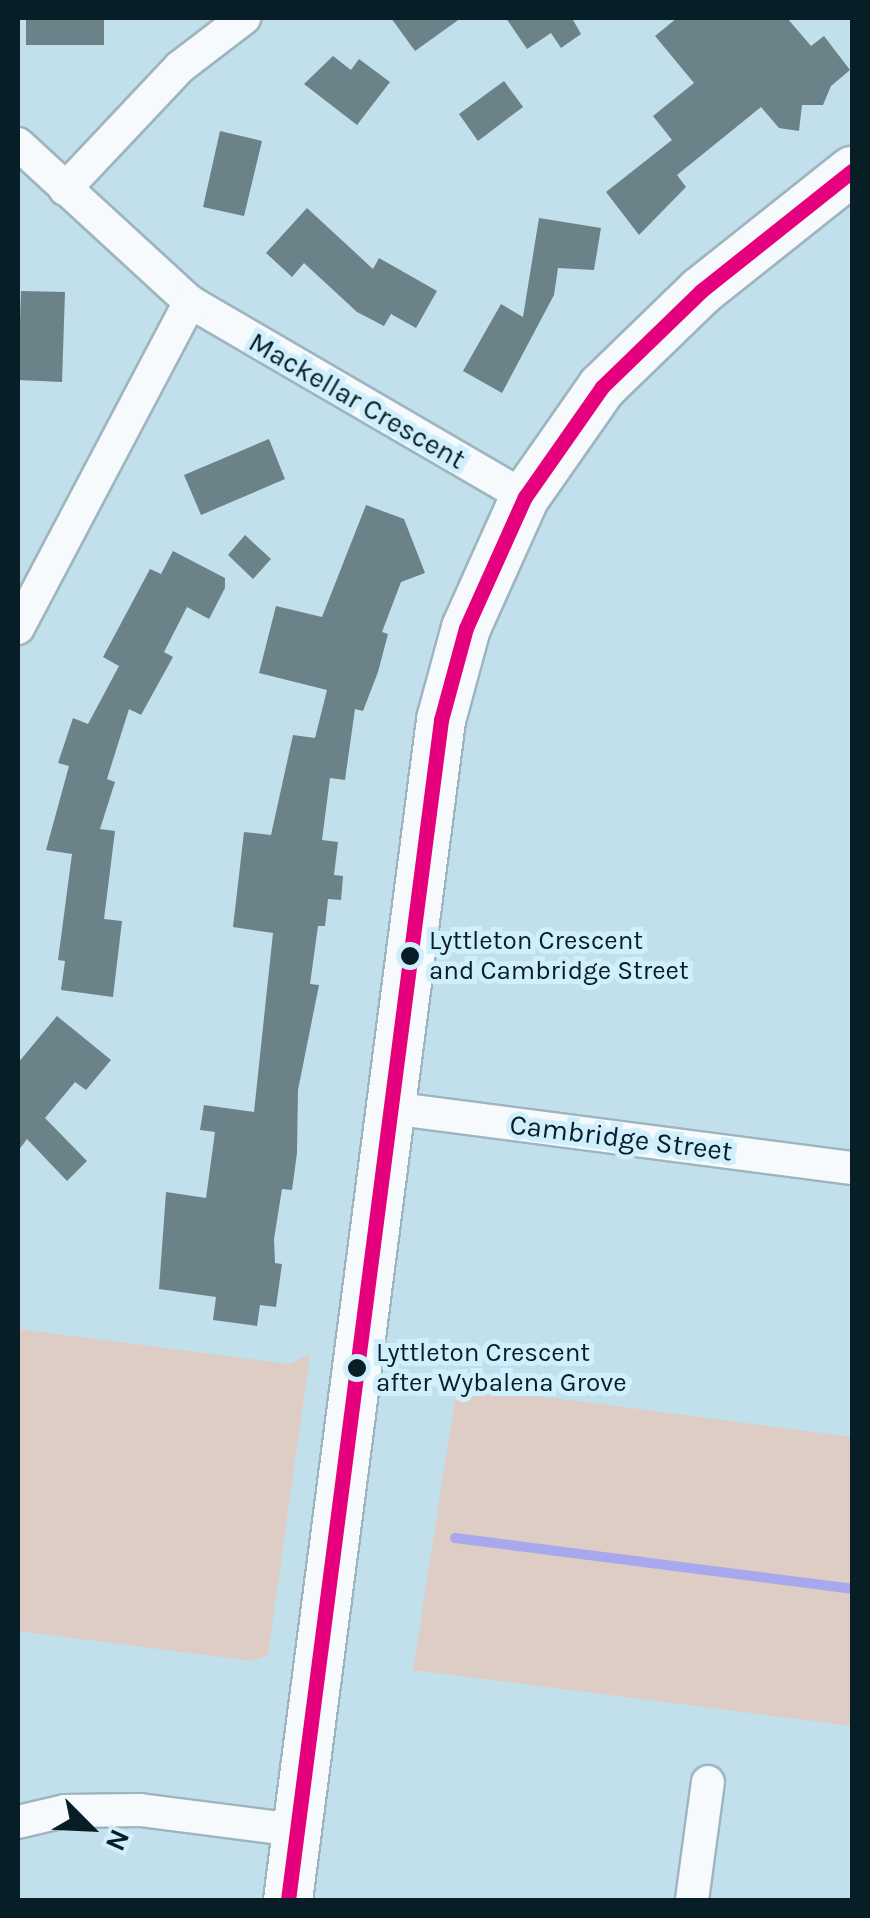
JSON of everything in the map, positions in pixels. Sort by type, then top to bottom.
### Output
[{"type":"street","points":[[65,189],[180,67],[244,18]]},
{"type":"street","name":"Mackellar Crescent","points":[[18,144],[190,302],[524,498]]},
{"type":"street","points":[[288,1900],[441,720],[466,628],[524,498],[602,387],[666,322],[852,171]]},
{"type":"street","points":[[20,618],[190,302]]},
{"type":"street","name":"Cambridge Street","points":[[390,1108],[852,1168]]},
{"type":"street","points":[[692,1900],[708,1782]]},
{"type":"street","points":[[18,1822],[65,1811],[140,1810],[296,1830]]},
{"type":"shaded area","points":[[18,1329],[289,1364],[310,1354],[268,1655],[253,1661],[18,1631]]},
{"type":"shaded area","points":[[459,1373],[477,1388],[852,1437],[852,1726],[413,1670]]},
{"type":"building","points":[[26,18],[104,18],[104,45],[26,45]]},
{"type":"building","points":[[391,18],[461,18],[415,51]]},
{"type":"building","points":[[506,18],[572,18],[581,34],[561,48],[551,33],[527,49]]},
{"type":"building","points":[[677,18],[787,18],[811,46],[824,36],[850,70],[831,86],[823,105],[802,105],[799,131],[779,128],[761,107],[677,175],[686,187],[639,235],[606,192],[672,140],[653,116],[694,83],[655,36]]},
{"type":"building","points":[[333,56],[351,70],[359,59],[390,82],[357,125],[304,84]]},
{"type":"building","points":[[504,81],[523,107],[478,141],[459,114]]},
{"type":"building","points":[[220,131],[262,141],[244,216],[203,207]]},
{"type":"building","points":[[307,208],[373,269],[379,258],[437,291],[416,328],[391,314],[384,326],[357,312],[304,263],[292,277],[266,253]]},
{"type":"building","points":[[539,218],[601,228],[594,270],[558,268],[554,295],[502,393],[463,371],[501,304],[523,317]]},
{"type":"building","points":[[21,291],[65,292],[62,382],[18,380]]},
{"type":"building","points":[[269,439],[285,479],[201,515],[184,475]]},
{"type":"building","points":[[366,505],[404,519],[425,573],[401,582],[382,632],[388,634],[378,672],[363,711],[355,709],[345,780],[330,778],[322,840],[338,842],[334,875],[343,876],[341,900],[328,899],[325,926],[318,926],[310,984],[319,985],[298,1090],[292,1190],[282,1189],[274,1239],[275,1263],[282,1264],[276,1307],[260,1305],[257,1326],[213,1320],[216,1297],[159,1289],[166,1192],[206,1198],[215,1132],[200,1130],[204,1105],[254,1112],[273,933],[233,927],[244,832],[271,835],[293,735],[315,738],[327,690],[259,673],[276,606],[322,617]]},
{"type":"building","points":[[245,535],[271,559],[253,579],[228,555]]},
{"type":"building","points":[[173,551],[225,578],[225,588],[209,619],[187,607],[164,652],[173,657],[141,715],[129,709],[107,779],[115,782],[100,829],[115,831],[104,919],[122,921],[113,997],[61,990],[65,961],[58,960],[72,854],[46,850],[69,766],[58,763],[73,718],[88,724],[119,666],[103,657],[150,569],[161,574]]},
{"type":"building","points":[[57,1016],[111,1060],[86,1090],[75,1082],[45,1118],[87,1161],[67,1181],[27,1139],[18,1151],[18,1063]]},
{"type":"waterway","points":[[455,1538],[852,1589]]},
{"type":"transit line","points":[[288,1900],[441,720],[466,628],[525,497],[602,387],[701,291],[852,171]]},
{"type":"place","name":"Lyttleton Crescent and Cambridge Street","points":[[410,956]]},
{"type":"place","name":"Lyttleton Crescent after Wybalena Grove","points":[[357,1368]]}]
